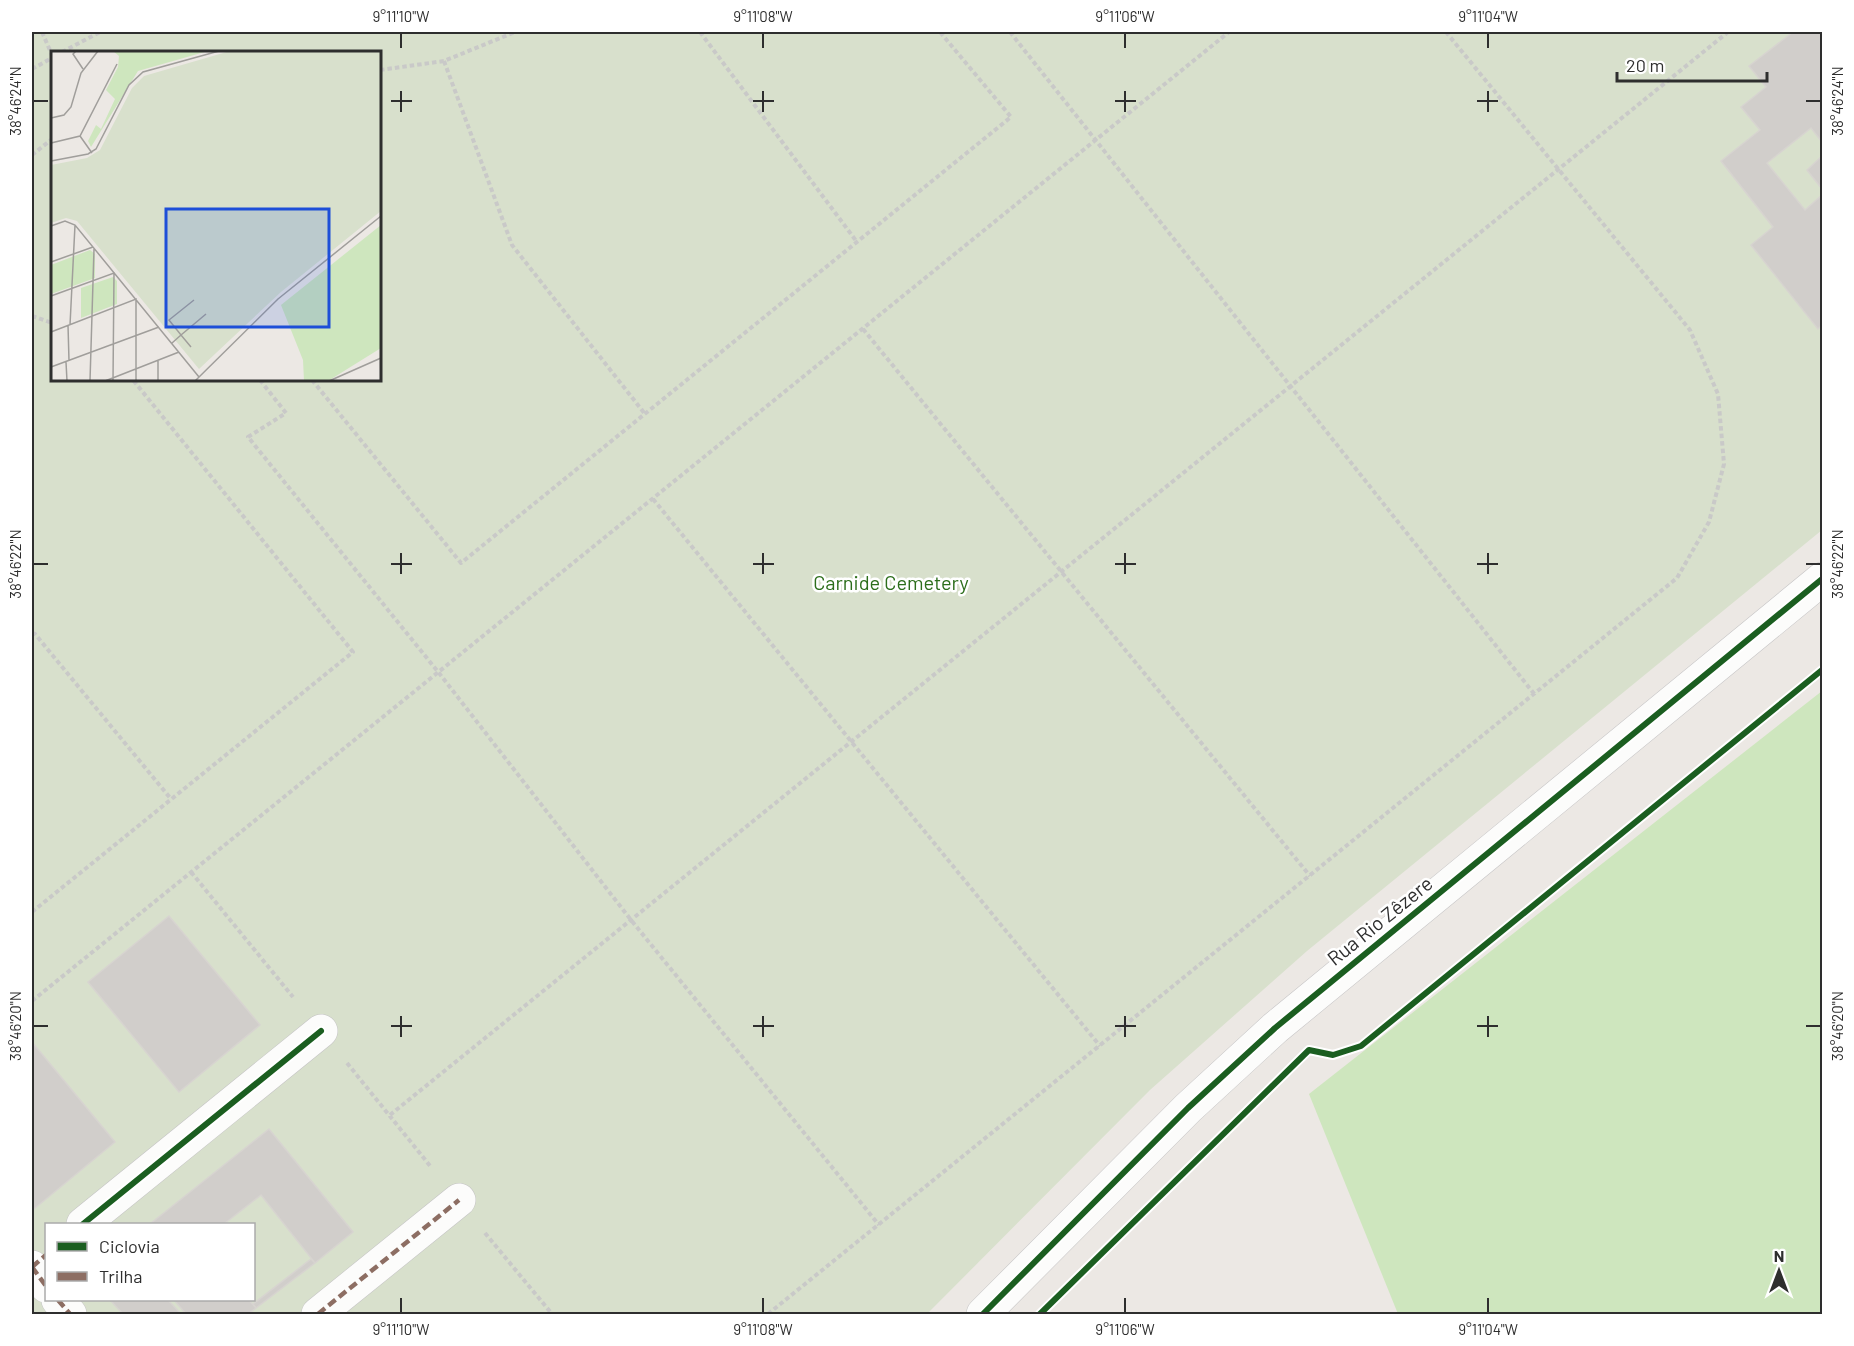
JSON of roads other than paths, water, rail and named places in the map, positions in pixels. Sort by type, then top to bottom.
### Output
[{"type":"street","name":"Rua Rio Zêzere","points":[[983,1314],[1188,1108],[1275,1028],[1822,579]]},
{"type":"street","points":[[84,1223],[321,1031]]},
{"type":"street","points":[[318,1314],[459,1200]]},
{"type":"street","points":[[45,1255],[32,1267],[45,1285]]},
{"type":"street","points":[[60,1301],[70,1314]]},
{"type":"park label","name":"Carnide Cemetery","points":[[891,583]]}]
